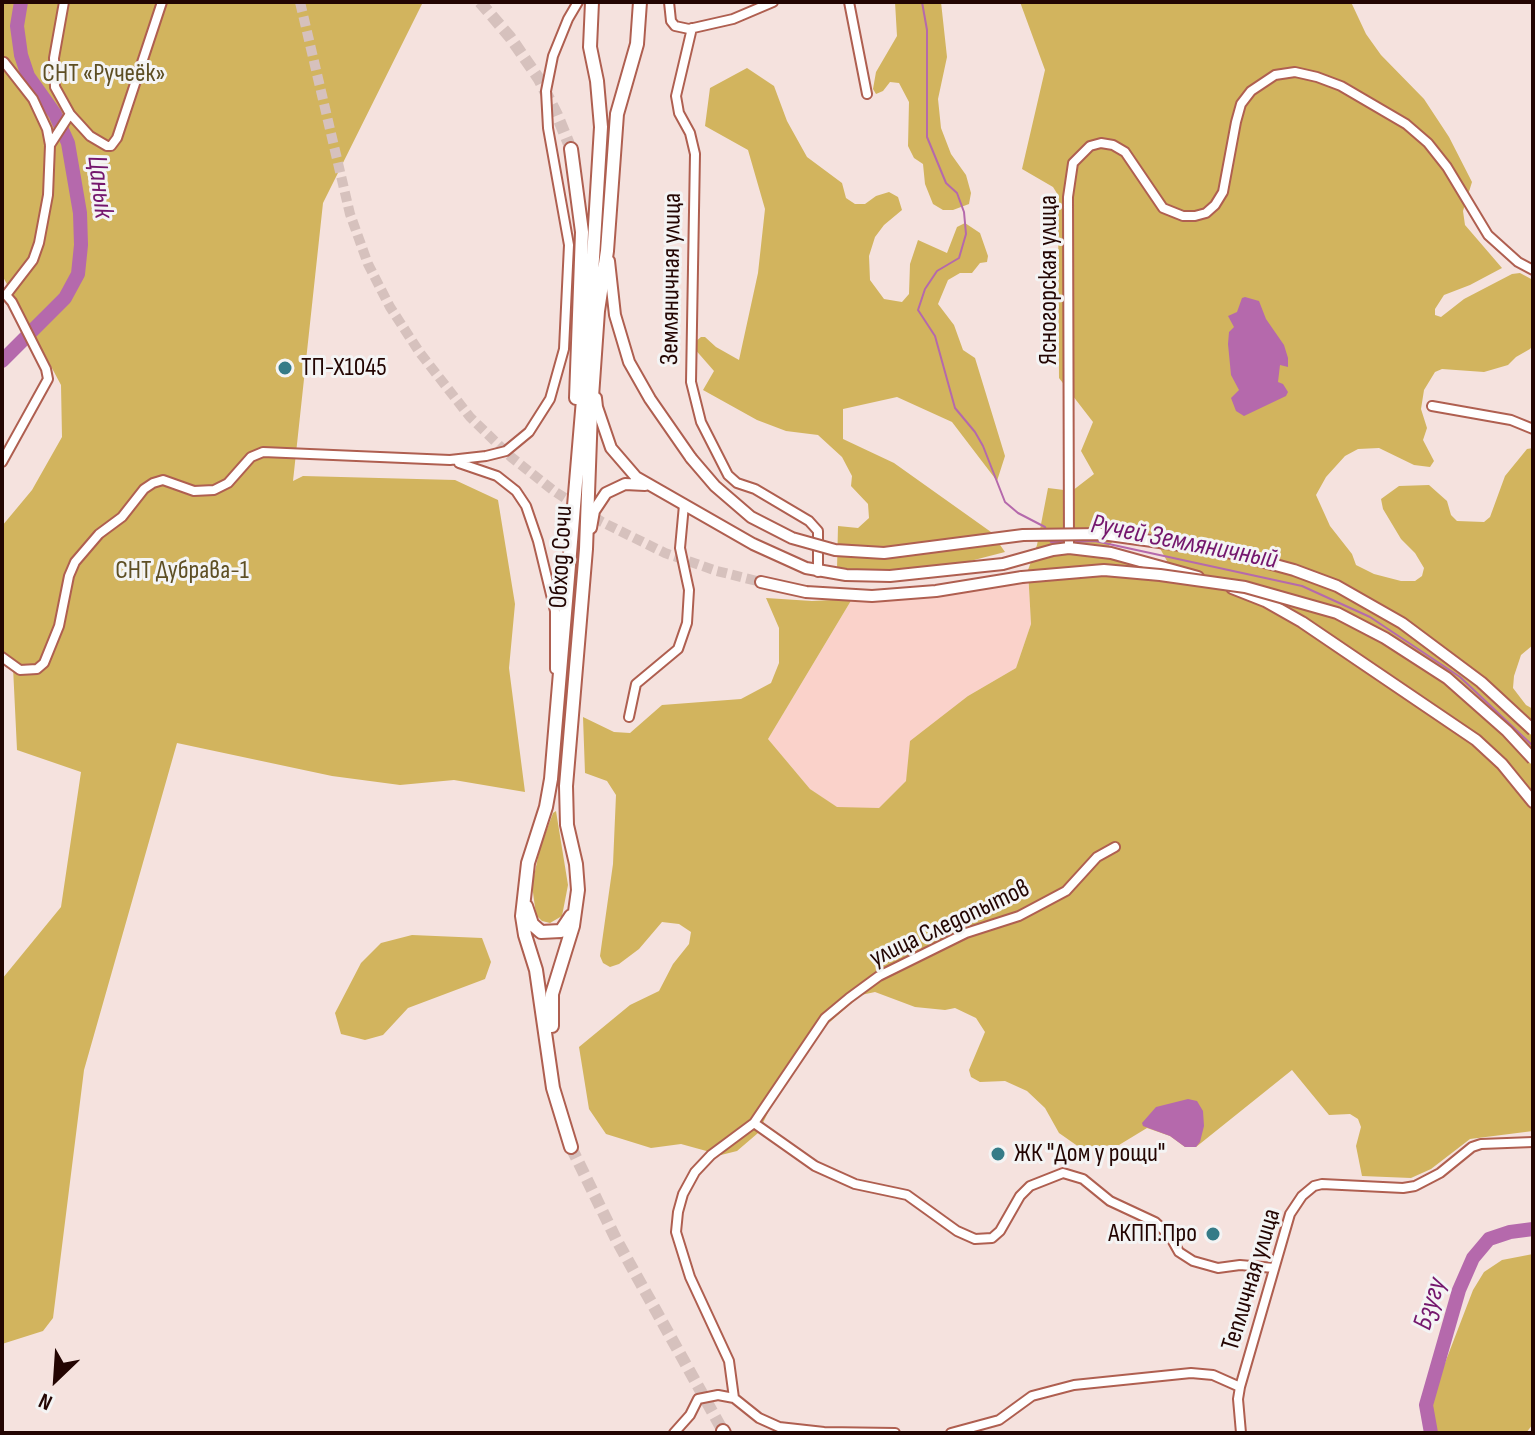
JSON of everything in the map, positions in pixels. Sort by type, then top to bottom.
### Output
[{"type":"highway","points":[[573,493],[579,453],[601,148],[601,107],[589,30],[592,2]]},
{"type":"highway","name":"Обход Сочи","points":[[561,1113],[552,994],[573,926],[575,909],[577,875],[567,825],[566,786],[586,549],[598,311],[607,251],[617,114],[637,44],[640,2]]},
{"type":"highway","points":[[571,149],[578,187],[582,273],[573,493]]},
{"type":"highway","name":"Обход Сочи","points":[[571,1147],[553,1088],[536,970],[523,927],[531,851],[549,793],[573,493]]},
{"type":"highway","points":[[524,899],[532,924],[541,932],[561,931],[575,909]]},
{"type":"main road","points":[[607,251],[615,315],[624,349],[644,391],[691,458],[715,486],[751,517],[792,538],[835,550],[884,553],[1023,535],[1075,532],[1175,542],[1224,551],[1294,570],[1337,586],[1402,623],[1481,682],[1533,730]]},
{"type":"main road","points":[[594,380],[597,407],[611,448],[622,463],[647,485],[753,544],[818,572],[867,577],[1003,564],[1069,548],[1111,553],[1240,590],[1302,622],[1476,740],[1502,764],[1533,802]]},
{"type":"main road","points":[[586,549],[594,511],[606,493],[625,484],[647,485]]},
{"type":"main road","points":[[761,582],[806,592],[905,595],[1022,577],[1104,570],[1245,587],[1337,613],[1385,638],[1447,678],[1507,731],[1533,759]]},
{"type":"street","points":[[64,2],[57,31],[53,79],[57,93],[70,114],[97,141],[107,146],[114,143],[162,2]]},
{"type":"street","points":[[2,657],[20,670],[37,669],[44,663],[59,626],[69,576],[75,562],[99,534],[122,517],[144,489],[153,483],[163,480],[194,491],[214,490],[228,483],[251,457],[263,452],[450,460],[497,454],[521,441],[544,411],[564,349],[570,254],[565,210],[548,128],[546,91],[556,47],[578,2]]},
{"type":"street","points":[[669,2],[671,21],[675,26],[692,28],[733,19],[773,2]]},
{"type":"street","points":[[849,2],[867,94]]},
{"type":"street","name":"Земляничная улица","points":[[692,28],[676,96],[679,113],[690,133],[695,154],[691,382],[701,422],[728,475],[737,483],[755,489],[809,521],[818,531],[818,572]]},
{"type":"street","points":[[2,462],[47,383],[48,375],[7,297],[33,260],[39,243],[48,195],[50,145],[33,99],[4,62]]},
{"type":"street","name":"Ясногорская улица","points":[[1069,548],[1068,197],[1073,163],[1090,146],[1101,143],[1125,152],[1163,208],[1183,216],[1206,213],[1223,192],[1236,122],[1241,104],[1251,91],[1275,75],[1295,72],[1317,77],[1341,86],[1406,124],[1428,143],[1447,167],[1488,235],[1518,262],[1533,270]]},
{"type":"street","points":[[50,145],[70,114]]},
{"type":"street","points":[[1432,406],[1511,420],[1533,428]]},
{"type":"street","points":[[450,460],[497,476],[516,491],[526,506],[555,611],[555,671],[559,690]]},
{"type":"street","points":[[629,717],[636,684],[678,649],[687,623],[689,590],[681,559],[684,505]]},
{"type":"street","name":"улица Следопытов","points":[[734,1398],[729,1361],[690,1277],[676,1232],[683,1194],[695,1172],[711,1155],[754,1123],[825,1018],[849,998],[879,976],[966,933],[1019,916],[1066,891],[1097,857],[1115,847]]},
{"type":"street","points":[[754,1123],[815,1166],[855,1184],[907,1195],[957,1231],[975,1239],[992,1238],[1000,1231],[1020,1196],[1030,1186],[1063,1173],[1083,1179],[1110,1201],[1155,1222],[1170,1236],[1179,1252],[1193,1261],[1218,1268],[1240,1265],[1274,1268]]},
{"type":"street","name":"Тепличная улица","points":[[1241,1433],[1240,1387],[1290,1214],[1302,1196],[1314,1186],[1334,1184],[1415,1186],[1440,1173],[1472,1147],[1533,1142]]},
{"type":"street","points":[[951,1433],[999,1420],[1032,1396],[1086,1383],[1205,1373],[1224,1378],[1240,1387]]},
{"type":"street","points":[[674,1433],[690,1415],[698,1399],[718,1395],[734,1398],[759,1418],[779,1427],[895,1433]]},
{"type":"shaded area","points":[[1245,297],[1259,301],[1266,319],[1284,345],[1288,367],[1280,365],[1278,382],[1288,392],[1286,396],[1244,416],[1236,411],[1231,398],[1239,390],[1231,375],[1228,344],[1229,332],[1234,327],[1228,316],[1237,312]]},
{"type":"shaded area","points":[[1028,570],[1031,624],[1016,668],[968,696],[906,781],[879,808],[837,808],[810,789],[768,739],[852,599],[1022,577]]},
{"type":"shaded area","points":[[1188,1099],[1197,1101],[1203,1111],[1204,1126],[1196,1147],[1185,1147],[1170,1136],[1143,1126],[1142,1123],[1156,1107]]},
{"type":"green space","points":[[2,2],[423,2],[323,203],[293,481],[303,476],[455,480],[498,500],[515,604],[509,668],[525,792],[454,780],[400,785],[332,776],[177,743],[84,1070],[53,1318],[43,1331],[2,1344],[2,979],[61,907],[81,772],[17,750],[13,667],[2,657],[2,526],[32,490],[62,437],[61,385],[2,275]]},
{"type":"green space","points":[[895,2],[941,2],[947,57],[938,99],[941,128],[951,154],[966,175],[971,193],[969,204],[953,210],[943,210],[933,204],[925,184],[923,164],[914,158],[908,146],[909,102],[899,83],[890,82],[876,94],[873,89],[876,72],[897,36]]},
{"type":"green space","points":[[1020,2],[1351,2],[1366,34],[1381,55],[1424,99],[1449,137],[1472,182],[1463,211],[1465,225],[1502,268],[1444,295],[1435,309],[1435,315],[1441,317],[1464,299],[1512,274],[1520,273],[1533,280],[1533,345],[1530,349],[1508,365],[1484,372],[1442,369],[1435,372],[1424,390],[1421,409],[1427,428],[1423,440],[1434,461],[1430,467],[1414,465],[1379,448],[1358,449],[1345,456],[1326,477],[1316,495],[1330,526],[1352,554],[1356,565],[1374,574],[1415,581],[1422,576],[1424,568],[1401,539],[1383,509],[1381,499],[1399,486],[1429,485],[1447,501],[1451,515],[1457,521],[1484,522],[1490,517],[1505,476],[1527,449],[1533,448],[1533,645],[1521,655],[1513,688],[1533,709],[1533,1131],[1470,1139],[1431,1169],[1411,1178],[1362,1176],[1356,1146],[1361,1127],[1358,1119],[1350,1114],[1329,1115],[1292,1070],[1196,1147],[1185,1147],[1170,1136],[1147,1128],[1119,1145],[1079,1147],[1059,1133],[1045,1108],[1027,1091],[1005,1081],[980,1082],[971,1077],[969,1070],[985,1032],[976,1018],[955,1008],[915,1007],[875,992],[861,995],[823,1028],[780,1088],[758,1133],[737,1151],[721,1155],[681,1144],[651,1148],[606,1134],[589,1109],[579,1047],[630,1005],[659,991],[673,964],[689,944],[691,932],[679,924],[662,922],[639,949],[619,964],[610,967],[603,963],[600,956],[613,864],[616,795],[607,781],[585,773],[583,717],[614,732],[630,733],[662,705],[741,699],[771,683],[779,663],[779,628],[766,598],[812,601],[852,599],[768,739],[810,789],[837,807],[879,808],[906,781],[910,741],[968,696],[1016,668],[1031,624],[1028,570],[1037,545],[1048,488],[1072,491],[1094,474],[1081,451],[1093,422],[1059,378],[1058,195],[1053,187],[1022,169],[1045,70]],"holes":[[[1124,527],[1152,534],[1167,561],[1164,567],[1112,554],[1109,546]]]},
{"type":"green space","points":[[747,68],[774,86],[787,121],[807,157],[842,183],[846,198],[855,204],[865,204],[889,192],[898,197],[902,210],[875,237],[869,256],[870,280],[884,299],[902,302],[909,294],[910,264],[918,240],[947,253],[957,227],[965,223],[980,233],[987,262],[980,263],[972,273],[960,273],[948,280],[938,304],[954,325],[963,350],[975,358],[1005,456],[997,481],[952,422],[897,397],[843,409],[843,439],[894,463],[991,532],[1005,552],[916,575],[837,569],[838,526],[858,528],[869,518],[868,504],[851,486],[852,476],[842,457],[818,435],[786,431],[757,420],[703,390],[714,371],[693,347],[695,342],[705,337],[739,360],[758,273],[765,209],[748,150],[705,126],[710,88]]},
{"type":"green space","points":[[556,811],[568,885],[562,916],[550,923],[536,915],[532,885],[540,848]]},
{"type":"green space","points":[[412,935],[482,938],[491,962],[485,979],[408,1008],[383,1035],[365,1040],[341,1034],[335,1013],[361,963],[381,943]]},
{"type":"green space","points":[[1533,1254],[1533,1424],[1526,1433],[1435,1433],[1425,1415],[1473,1290],[1484,1272],[1502,1260]]},
{"type":"waterway","name":"Цанык","points":[[2,361],[65,298],[78,274],[81,245],[80,213],[68,143],[55,114],[28,76],[21,55],[17,26],[21,2]]},
{"type":"waterway","name":"Ручей Земляничный","points":[[922,2],[927,30],[927,137],[946,183],[957,193],[964,212],[966,234],[959,258],[937,271],[925,289],[918,310],[935,336],[955,408],[983,446],[1005,502],[1018,513],[1045,527],[1047,532]]},
{"type":"waterway","name":"Ручей Земляничный","points":[[1049,538],[1051,542],[1068,542]]},
{"type":"waterway","name":"Ручей Земляничный","points":[[1074,542],[1095,541],[1302,586],[1370,617],[1460,677],[1533,746]]},
{"type":"waterway","name":"Бзугу","points":[[1431,1433],[1426,1405],[1459,1290],[1473,1258],[1489,1239],[1533,1229]]},
{"type":"tunnel","points":[[300,2],[350,214],[368,264],[390,307],[420,353],[470,417],[511,457],[554,491],[602,522],[665,553],[761,582]]},
{"type":"tunnel","points":[[480,2],[510,37],[539,79],[571,149]]},
{"type":"tunnel","points":[[571,1147],[616,1239],[723,1431]]},
{"type":"place","name":"ТП-Х1045","points":[[285,368]]},
{"type":"place","name":"ЖК \"Дом у рощи\"","points":[[998,1154]]},
{"type":"place","name":"АКПП.Про","points":[[1213,1234]]},
{"type":"park label","name":"СНТ «Ручеёк»","points":[[104,74]]},
{"type":"park label","name":"СНТ Дубрава-1","points":[[182,571]]}]
